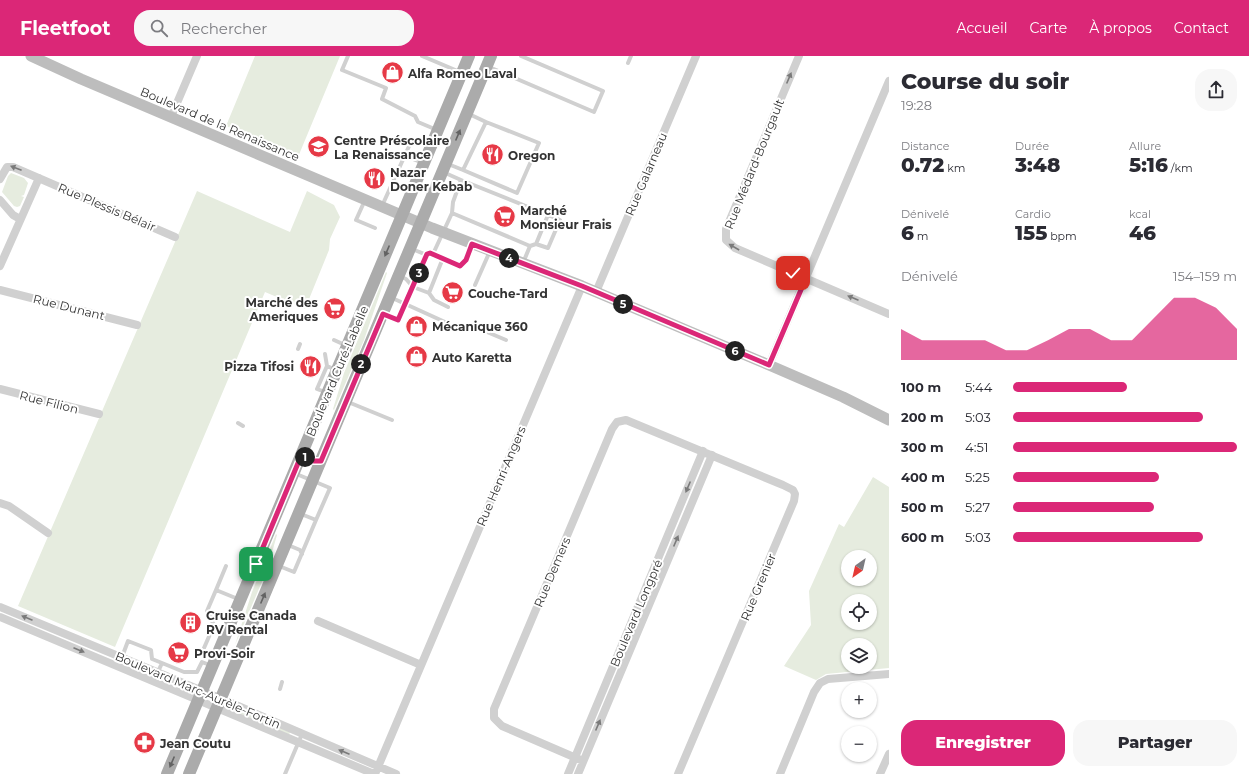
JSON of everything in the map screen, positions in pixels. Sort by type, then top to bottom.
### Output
[{"type":"main road","name":"Boulevard Curé-Labelle","points":[[167,774],[328,393],[332,368],[347,346],[469,56]]},
{"type":"main road","name":"Boulevard Curé-Labelle","points":[[189,774],[489,61]]},
{"type":"street","name":"Boulevard de la Renaissance","points":[[31,56],[76,77],[442,232],[582,286],[843,396],[889,420]]},
{"type":"street","points":[[171,117],[197,56]]},
{"type":"street","name":"Rue Galarneau","points":[[596,292],[696,56]]},
{"type":"street","name":"Rue Médard-Bourgault","points":[[799,56],[726,229],[725,235],[727,242],[732,247],[889,314]]},
{"type":"street","points":[[769,365],[889,82]]},
{"type":"street","name":"Rue Plessis Bélair","points":[[0,179],[9,166],[175,237]]},
{"type":"street","points":[[0,266],[39,178]]},
{"type":"street","points":[[0,200],[13,216],[20,219]]},
{"type":"street","name":"Rue Henri-Angers","points":[[376,772],[582,286]]},
{"type":"street","name":"Rue Dunant","points":[[0,290],[137,325]]},
{"type":"street","name":"Rue Filion","points":[[0,389],[99,414]]},
{"type":"street","name":"Rue Demers","points":[[583,761],[499,725],[494,715],[497,701],[615,423],[623,420],[631,421],[703,451]]},
{"type":"street","name":"Rue Grenier","points":[[678,774],[796,497],[795,492],[788,486],[703,451]]},
{"type":"street","name":"Boulevard Longpré","points":[[568,774],[703,451]]},
{"type":"street","name":"Boulevard Longpré","points":[[578,774],[712,455]]},
{"type":"street","points":[[0,503],[9,506],[48,533]]},
{"type":"street","name":"Boulevard Marc-Aurèle-Fortin","points":[[0,607],[158,672],[200,696]]},
{"type":"street","name":"Boulevard Marc-Aurèle-Fortin","points":[[0,617],[154,682],[200,696],[302,734],[376,772]]},
{"type":"street","points":[[318,621],[421,665]]},
{"type":"street","points":[[780,774],[814,692],[820,683],[831,679],[889,674]]},
{"type":"street","name":"Boulevard Marc-Aurèle-Fortin","points":[[219,703],[298,742],[376,772],[396,774]]},
{"type":"street","points":[[880,774],[889,754]]},
{"type":"lane","points":[[348,56],[342,70],[386,88],[382,99],[415,116],[418,122],[438,131]]},
{"type":"lane","points":[[422,56],[462,73]]},
{"type":"lane","points":[[489,61],[594,112],[603,91],[521,56]]},
{"type":"lane","points":[[628,63],[631,56]]},
{"type":"lane","points":[[444,167],[463,170],[517,193],[539,143],[467,113]]},
{"type":"lane","points":[[463,170],[486,122]]},
{"type":"lane","points":[[382,206],[410,144]]},
{"type":"lane","points":[[405,156],[424,164]]},
{"type":"lane","points":[[444,167],[461,180],[560,220],[548,248],[536,244],[530,246],[452,213]]},
{"type":"lane","points":[[433,254],[452,213],[453,202],[461,180]]},
{"type":"lane","points":[[365,199],[356,220],[375,228]]},
{"type":"lane","points":[[536,244],[548,215]]},
{"type":"lane","points":[[410,248],[427,254],[433,254],[460,266],[466,260],[472,244]]},
{"type":"lane","points":[[523,264],[530,246]]},
{"type":"lane","points":[[475,285],[490,250]]},
{"type":"lane","points":[[383,314],[398,320],[427,254]]},
{"type":"lane","points":[[429,294],[443,258]]},
{"type":"lane","points":[[399,276],[406,279],[413,287],[429,294],[434,300],[448,307]]},
{"type":"lane","points":[[390,297],[445,322]]},
{"type":"lane","points":[[486,332],[506,340]]},
{"type":"lane","points":[[334,340],[347,346]]},
{"type":"lane","points":[[325,354],[332,368]]},
{"type":"lane","points":[[346,401],[392,420]]},
{"type":"lane","points":[[238,423],[243,426]]},
{"type":"lane","points":[[301,456],[314,461],[321,461]]},
{"type":"lane","points":[[277,565],[294,572],[330,488],[294,472]]},
{"type":"lane","points":[[299,513],[316,520]]},
{"type":"lane","points":[[286,544],[300,550],[302,554]]},
{"type":"lane","points":[[226,566],[207,611],[214,626],[227,631]]},
{"type":"lane","points":[[216,590],[240,600]]},
{"type":"lane","points":[[204,648],[214,626]]},
{"type":"lane","points":[[120,667],[128,641],[151,650],[152,659],[184,672],[197,672],[202,662],[212,667]]},
{"type":"lane","points":[[154,682],[162,663]]},
{"type":"lane","points":[[280,689],[282,682]]},
{"type":"lane","points":[[285,774],[302,734]]},
{"type":"shaded area","points":[[255,56],[340,56],[298,157],[226,126]]},
{"type":"shaded area","points":[[11,173],[24,178],[28,183],[24,195],[21,196],[24,197],[20,206],[17,207],[14,206],[2,192],[8,176]]},
{"type":"shaded area","points":[[197,191],[290,232],[307,191],[334,205],[340,217],[330,239],[329,250],[305,309],[265,292],[115,647],[18,606]]},
{"type":"shaded area","points":[[386,272],[387,273],[364,340],[334,410],[333,409],[344,373]]},
{"type":"shaded area","points":[[873,477],[889,487],[889,668],[877,669],[877,638],[841,638],[841,673],[826,674],[816,680],[784,666],[811,625],[809,591],[839,524],[844,527]]},
{"type":"shaded area","points":[[276,534],[277,535],[267,570],[235,645],[252,592]]},
{"type":"shaded area","points":[[228,706],[290,732],[289,735],[227,708]]},
{"type":"place","name":"Alfa Romeo Laval","points":[[393,73]]},
{"type":"place","name":"Centre Préscolaire La Renaissance","points":[[318,147]]},
{"type":"place","name":"Oregon","points":[[492,155]]},
{"type":"place","name":"Nazar Doner Kebab","points":[[374,179]]},
{"type":"place","name":"Marché Monsieur Frais","points":[[504,217]]},
{"type":"place","name":"Couche-Tard","points":[[452,293]]},
{"type":"place","name":"Marché des Ameriques","points":[[334,309]]},
{"type":"place","name":"Mécanique 360","points":[[416,326]]},
{"type":"place","name":"Auto Karetta","points":[[417,357]]},
{"type":"place","name":"Pizza Tifosi","points":[[310,366]]},
{"type":"place","name":"Cruise Canada RV Rental","points":[[191,622]]},
{"type":"place","name":"Provi-Soir","points":[[179,653]]},
{"type":"place","name":"Jean Coutu","points":[[145,743]]},
{"type":"route","points":[[256,564],[301,456],[314,461],[321,461],[383,314],[398,320],[427,254],[430,253],[460,266],[466,260],[472,244],[582,286],[769,365],[806,278],[793,273]]}]
